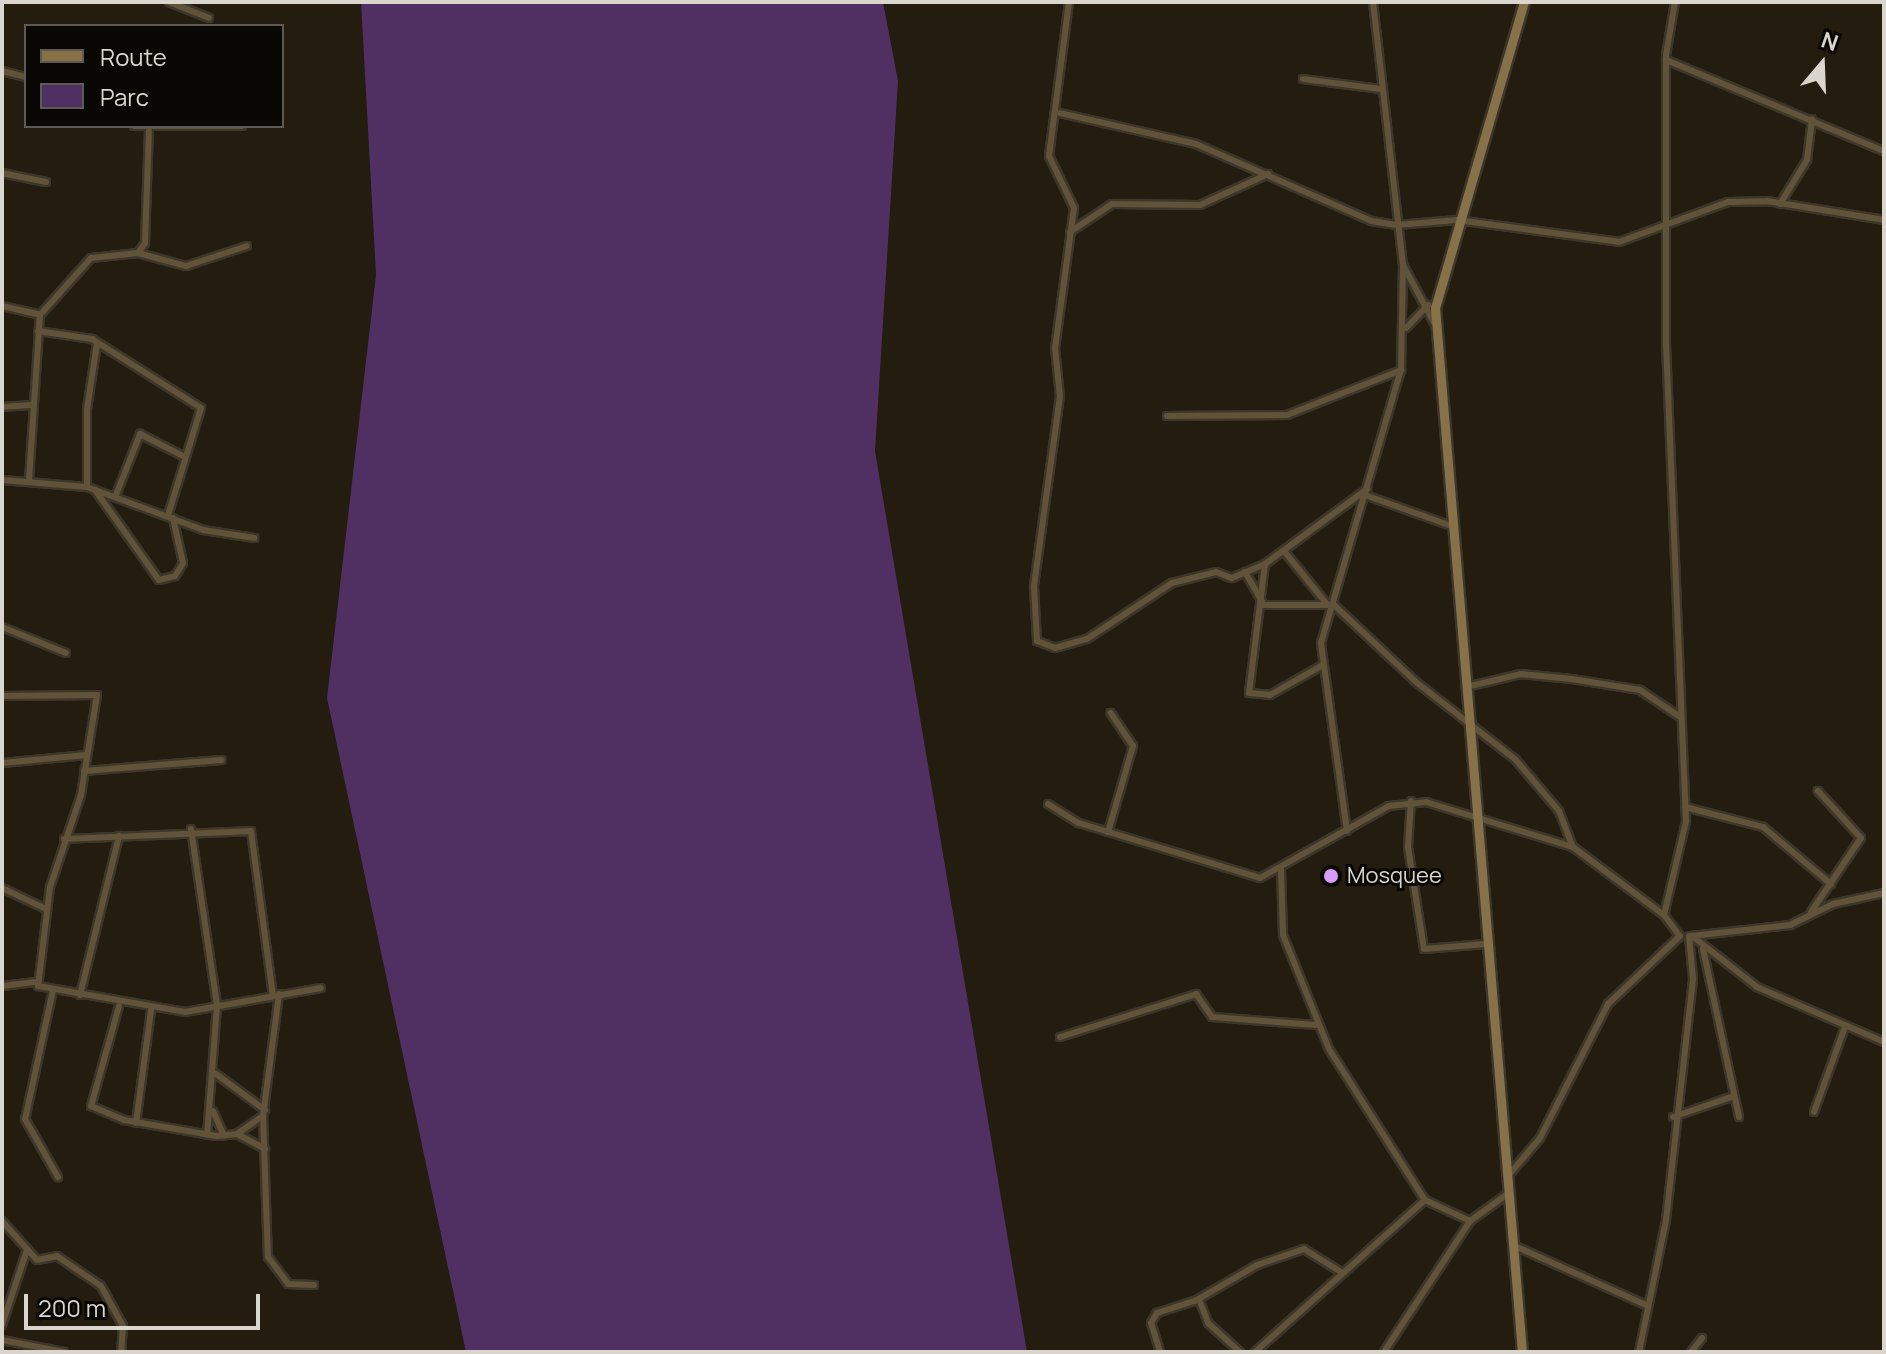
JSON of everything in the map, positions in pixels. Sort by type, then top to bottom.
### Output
[{"type":"street","points":[[169,2],[209,18]]},
{"type":"street","points":[[1069,2],[1057,66],[1060,113],[1049,156],[1071,194],[1070,232],[1055,348],[1060,396],[1034,587],[1037,641],[1055,648],[1076,643],[1172,583],[1245,572],[1265,564],[1366,492]]},
{"type":"street","points":[[1347,831],[1323,665],[1330,604],[1401,370],[1406,328],[1403,265],[1373,2]]},
{"type":"street","points":[[1522,1352],[1515,1246],[1465,716],[1436,329],[1439,280],[1524,2]]},
{"type":"street","points":[[1664,915],[1685,807],[1668,227],[1666,60],[1675,2]]},
{"type":"street","points":[[1666,60],[1884,151]]},
{"type":"street","points":[[2,71],[24,76]]},
{"type":"street","points":[[1303,79],[1381,89]]},
{"type":"street","points":[[1060,113],[1196,144],[1397,225],[1457,220],[1600,242],[1668,227],[1728,202],[1780,204],[1884,220]]},
{"type":"street","points":[[1780,204],[1807,160],[1812,119]]},
{"type":"street","points":[[140,128],[149,131],[205,128]]},
{"type":"street","points":[[138,253],[147,236],[149,131]]},
{"type":"street","points":[[2,173],[46,182]]},
{"type":"street","points":[[1070,232],[1112,204],[1200,205],[1268,174]]},
{"type":"street","points":[[29,480],[31,405],[40,315],[91,258],[138,253],[186,266],[247,246]]},
{"type":"street","points":[[1403,265],[1428,305],[1436,329]]},
{"type":"street","points":[[1406,328],[1428,305]]},
{"type":"street","points":[[2,306],[40,315]]},
{"type":"street","points":[[38,331],[97,344],[201,408],[183,456],[170,516],[183,563],[175,576],[159,580],[91,489],[87,409],[97,344]]},
{"type":"street","points":[[1167,416],[1287,415],[1401,370]]},
{"type":"street","points":[[2,407],[31,405]]},
{"type":"street","points":[[116,495],[140,434],[183,456]]},
{"type":"street","points":[[2,480],[29,480],[91,489],[116,495],[170,516],[254,538]]},
{"type":"street","points":[[1366,492],[1449,525]]},
{"type":"street","points":[[1284,551],[1330,604],[1416,682],[1465,716],[1542,789],[1573,847]]},
{"type":"street","points":[[1265,564],[1249,693],[1270,695],[1323,665]]},
{"type":"street","points":[[1245,572],[1262,603]]},
{"type":"street","points":[[1262,603],[1330,604]]},
{"type":"street","points":[[2,627],[66,653]]},
{"type":"street","points":[[1463,688],[1521,674],[1572,679],[1640,690],[1680,717]]},
{"type":"street","points":[[2,696],[94,693],[84,771],[46,909],[36,982]]},
{"type":"street","points":[[1108,832],[1133,746],[1111,713]]},
{"type":"street","points":[[2,763],[87,755]]},
{"type":"street","points":[[84,771],[222,760]]},
{"type":"street","points":[[1809,915],[1861,835],[1818,791]]},
{"type":"street","points":[[1411,801],[1408,847],[1424,949],[1486,944]]},
{"type":"street","points":[[1048,804],[1108,832],[1251,878],[1281,870],[1347,831],[1411,801],[1474,814],[1573,847],[1664,915],[1680,936]]},
{"type":"street","points":[[1685,807],[1763,827],[1831,884]]},
{"type":"street","points":[[64,839],[191,829],[253,834],[276,995],[264,1113],[268,1257],[288,1284],[314,1285]]},
{"type":"street","points":[[191,829],[217,1006],[216,1074],[213,1111],[207,1135]]},
{"type":"street","points":[[80,995],[119,836]]},
{"type":"street","points":[[1281,870],[1283,935],[1316,1025],[1425,1200],[1470,1221]]},
{"type":"street","points":[[2,888],[46,909]]},
{"type":"street","points":[[1507,1177],[1540,1138],[1608,1004],[1680,936],[1750,934],[1884,893]]},
{"type":"street","points":[[1690,936],[1703,949],[1757,987],[1884,1042]]},
{"type":"street","points":[[1639,1352],[1666,1220],[1673,1117],[1693,979],[1690,936]]},
{"type":"street","points":[[1703,949],[1731,1097],[1739,1117]]},
{"type":"street","points":[[2,986],[36,982],[53,990],[119,1006],[151,1010],[217,1006],[321,988]]},
{"type":"street","points":[[53,990],[25,1119],[58,1177]]},
{"type":"street","points":[[1060,1037],[1196,994],[1212,1017],[1316,1025]]},
{"type":"street","points":[[119,1006],[91,1106],[136,1123],[224,1136],[237,1134],[264,1113]]},
{"type":"street","points":[[136,1123],[151,1010]]},
{"type":"street","points":[[1814,1112],[1845,1027]]},
{"type":"street","points":[[216,1074],[264,1113]]},
{"type":"street","points":[[1673,1117],[1731,1097]]},
{"type":"street","points":[[213,1111],[224,1136]]},
{"type":"street","points":[[237,1134],[265,1149]]},
{"type":"street","points":[[1384,1352],[1470,1221],[1509,1193]]},
{"type":"street","points":[[1255,1352],[1341,1272],[1403,1227],[1425,1200]]},
{"type":"street","points":[[2,1221],[37,1260],[57,1256],[101,1286],[123,1326],[121,1352]]},
{"type":"street","points":[[1515,1246],[1648,1306]]},
{"type":"street","points":[[1160,1352],[1153,1317],[1199,1299],[1297,1249],[1341,1272]]},
{"type":"street","points":[[2,1325],[27,1250]]},
{"type":"street","points":[[1199,1299],[1208,1323],[1240,1352]]},
{"type":"street","points":[[1691,1352],[1702,1338]]},
{"type":"street","points":[[2,1340],[64,1352]]},
{"type":"green space","points":[[361,2],[883,2],[898,81],[875,451],[1027,1352],[466,1352],[327,698],[376,275]]},
{"type":"place","name":"Mosquee","points":[[1331,876]]}]
